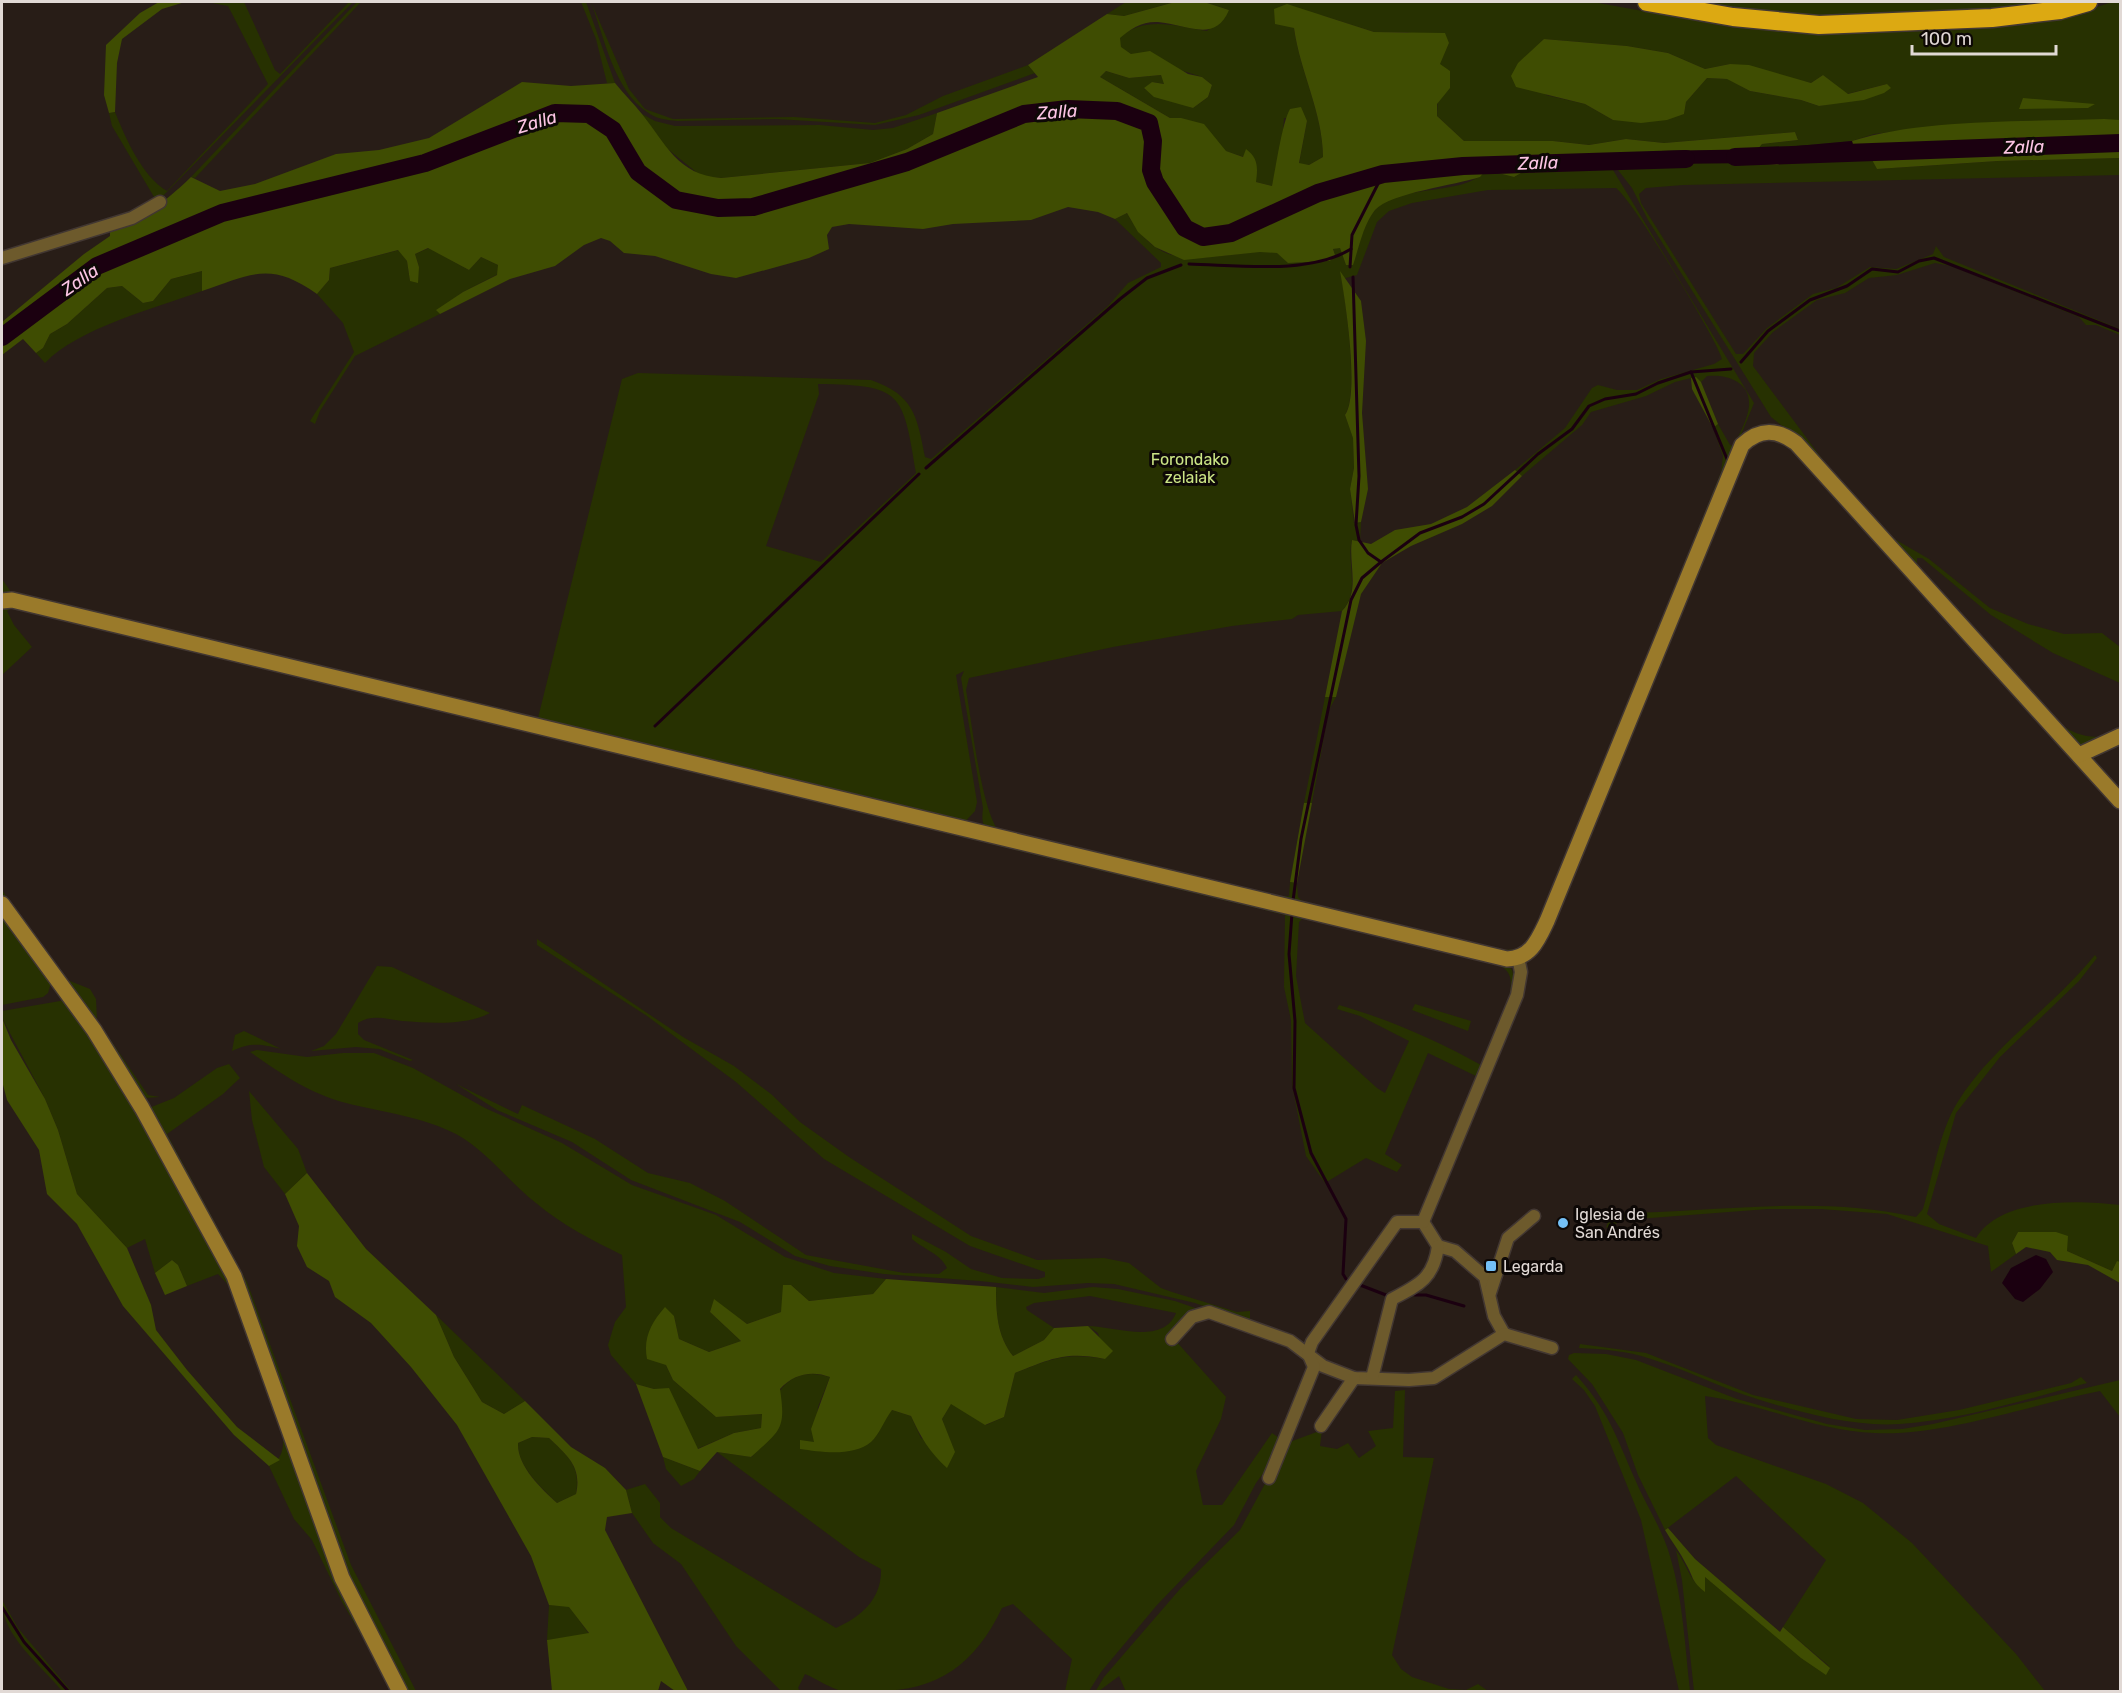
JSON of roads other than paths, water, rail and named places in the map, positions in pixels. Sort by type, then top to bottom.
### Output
[{"type":"highway","points":[[1647,2],[1733,17],[1819,25],[1992,18],[2060,10],[2088,2]]},
{"type":"street","points":[[2,258],[132,218],[160,202]]},
{"type":"street","points":[[2,601],[12,600],[1507,959],[1518,957],[1531,950],[1547,921],[1742,445],[1764,432],[1776,432],[1796,443],[2121,801]]},
{"type":"street","points":[[2079,755],[2121,736]]},
{"type":"street","points":[[2,904],[94,1030],[142,1108],[234,1276],[342,1578],[400,1692]]},
{"type":"street","points":[[1423,1222],[1517,995],[1521,972],[1518,957]]},
{"type":"street","points":[[1490,1293],[1508,1238],[1533,1216]]},
{"type":"street","points":[[1269,1478],[1314,1367],[1308,1353],[1312,1342],[1397,1222],[1423,1222]]},
{"type":"street","points":[[1372,1378],[1392,1299],[1422,1284],[1436,1261],[1438,1246],[1423,1222]]},
{"type":"street","points":[[1438,1246],[1455,1251],[1485,1277],[1494,1316],[1504,1334],[1552,1348]]},
{"type":"street","points":[[1172,1339],[1192,1317],[1209,1312],[1290,1341],[1323,1366],[1354,1378],[1409,1380],[1434,1378],[1504,1334]]},
{"type":"street","points":[[1321,1426],[1354,1378]]},
{"type":"waterway","name":"Zalla","points":[[2,337],[97,266],[222,213],[425,163],[555,113],[589,114],[613,130],[638,172],[676,200],[718,208],[753,207],[907,162],[1024,114],[1068,109],[1117,111],[1149,123],[1153,141],[1151,170],[1155,182],[1185,228],[1203,237],[1231,233],[1318,193],[1383,174],[1463,166],[1686,159]]},
{"type":"waterway","name":"Zalla","points":[[1735,157],[2120,143]]},
{"type":"waterway","points":[[1350,267],[1352,235],[1383,174]]},
{"type":"waterway","points":[[1189,264],[1250,267],[1294,265],[1334,257],[1351,249]]},
{"type":"waterway","points":[[1741,362],[1768,331],[1810,300],[1847,286],[1872,269],[1898,272],[1919,261],[1934,258],[2120,331]]},
{"type":"waterway","points":[[926,468],[1120,299],[1147,278],[1181,265]]},
{"type":"waterway","points":[[1293,901],[1301,839],[1351,600],[1362,578],[1381,562],[1368,553],[1359,540],[1356,525],[1359,476],[1353,277]]},
{"type":"waterway","points":[[1381,562],[1420,533],[1462,517],[1484,504],[1538,454],[1572,429],[1589,406],[1605,399],[1636,394],[1658,383],[1691,372],[1731,369]]},
{"type":"waterway","points":[[1691,372],[1727,459]]},
{"type":"waterway","points":[[655,726],[919,474]]},
{"type":"waterway","points":[[1292,913],[1289,954],[1295,1021],[1294,1088],[1311,1153],[1346,1219],[1343,1274],[1346,1279]]},
{"type":"waterway","points":[[1360,1285],[1386,1295]]},
{"type":"waterway","points":[[1415,1295],[1426,1295],[1464,1306]]},
{"type":"waterway","points":[[2,1607],[24,1642],[69,1692]]},
{"type":"place","name":"Iglesia de San Andrés","points":[[1563,1223]]},
{"type":"place","name":"Legarda","points":[[1491,1266]]},
{"type":"park label","name":"Forondako zelaiak","points":[[1190,468]]}]
